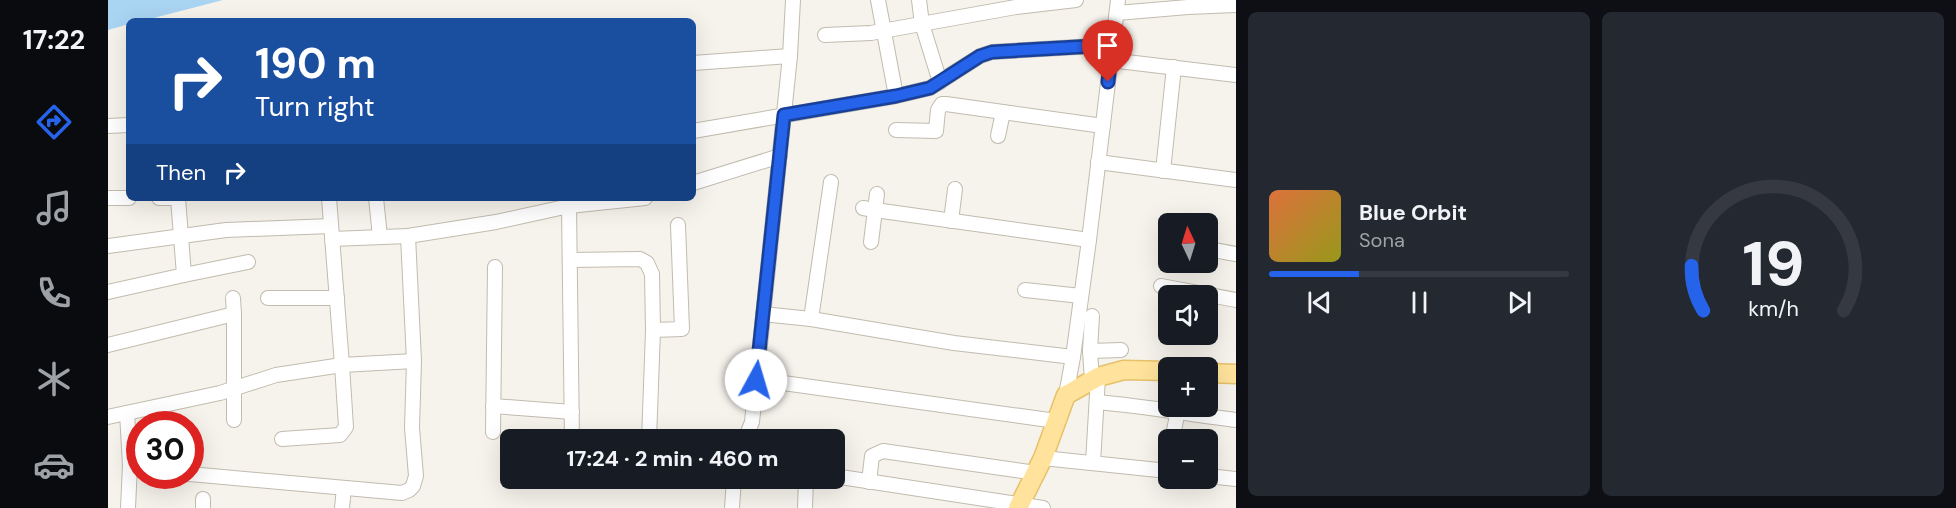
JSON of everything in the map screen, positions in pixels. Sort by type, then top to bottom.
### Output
[{"type":"main road","points":[[1019,506],[1039,465],[1066,394],[1095,379],[1124,370],[1158,371]]},
{"type":"main road","points":[[1218,373],[1236,374]]},
{"type":"street","points":[[749,429],[752,422],[780,156],[793,0]]},
{"type":"street","points":[[878,0],[896,96]]},
{"type":"street","points":[[919,0],[922,24],[940,82]]},
{"type":"street","points":[[825,34],[884,31],[1016,7],[1076,0]]},
{"type":"street","points":[[1066,394],[1082,296],[1117,7],[1218,3],[1236,5]]},
{"type":"street","points":[[696,130],[930,88],[980,56],[992,52],[1112,45]]},
{"type":"street","points":[[696,63],[790,56]]},
{"type":"street","points":[[1110,60],[1236,75]]},
{"type":"street","points":[[1163,171],[1174,67]]},
{"type":"street","points":[[896,130],[936,131],[938,110],[942,104],[1103,126]]},
{"type":"street","points":[[998,136],[1003,111]]},
{"type":"street","points":[[108,126],[126,125]]},
{"type":"street","points":[[696,182],[780,156]]},
{"type":"street","points":[[1098,162],[1236,180]]},
{"type":"street","points":[[811,320],[831,182]]},
{"type":"street","points":[[951,220],[955,189]]},
{"type":"street","points":[[871,242],[869,209],[877,194]]},
{"type":"street","points":[[108,198],[126,198]]},
{"type":"street","points":[[178,201],[184,275]]},
{"type":"street","points":[[282,439],[340,435],[346,427],[329,201]]},
{"type":"street","points":[[376,201],[380,237]]},
{"type":"street","points":[[108,246],[226,230],[380,237],[408,236],[496,222],[569,206],[616,201]]},
{"type":"street","points":[[569,206],[572,429]]},
{"type":"street","points":[[869,209],[1089,240]]},
{"type":"street","points":[[653,330],[682,329],[678,225]]},
{"type":"street","points":[[204,475],[402,494],[413,486],[416,476],[412,428],[414,361],[408,236]]},
{"type":"street","points":[[1218,251],[1236,254]]},
{"type":"street","points":[[570,260],[640,260],[646,263],[652,274],[653,330],[649,429]]},
{"type":"street","points":[[108,292],[248,262]]},
{"type":"street","points":[[493,432],[495,267]]},
{"type":"street","points":[[1025,290],[1082,296]]},
{"type":"street","points":[[1218,297],[1236,300]]},
{"type":"street","points":[[233,298],[234,420]]},
{"type":"street","points":[[268,298],[337,298]]},
{"type":"street","points":[[108,345],[234,314]]},
{"type":"street","points":[[763,314],[954,343],[1073,357]]},
{"type":"street","points":[[1092,316],[1090,351],[1097,402],[1093,463]]},
{"type":"street","points":[[1090,351],[1120,350]]},
{"type":"street","points":[[136,411],[233,390],[276,375],[342,365],[414,361]]},
{"type":"street","points":[[769,381],[1056,422]]},
{"type":"street","points":[[1097,402],[1158,408]]},
{"type":"street","points":[[493,406],[572,412]]},
{"type":"street","points":[[108,417],[126,413]]},
{"type":"street","points":[[1218,417],[1236,420]]},
{"type":"street","points":[[869,482],[872,456],[883,451],[1039,465],[1093,463],[1158,470]]},
{"type":"street","points":[[1218,477],[1236,479]]},
{"type":"street","points":[[845,478],[1042,508]]},
{"type":"street","points":[[342,508],[344,488]]},
{"type":"street","points":[[128,508],[129,489]]},
{"type":"street","points":[[732,508],[733,489]]},
{"type":"street","points":[[805,508],[806,489]]},
{"type":"water","points":[[108,0],[223,0],[154,18],[126,18],[126,25],[108,30]]},
{"type":"route","points":[[756,380],[784,115],[930,88],[980,56],[992,52],[1112,45],[1108,82]]}]
